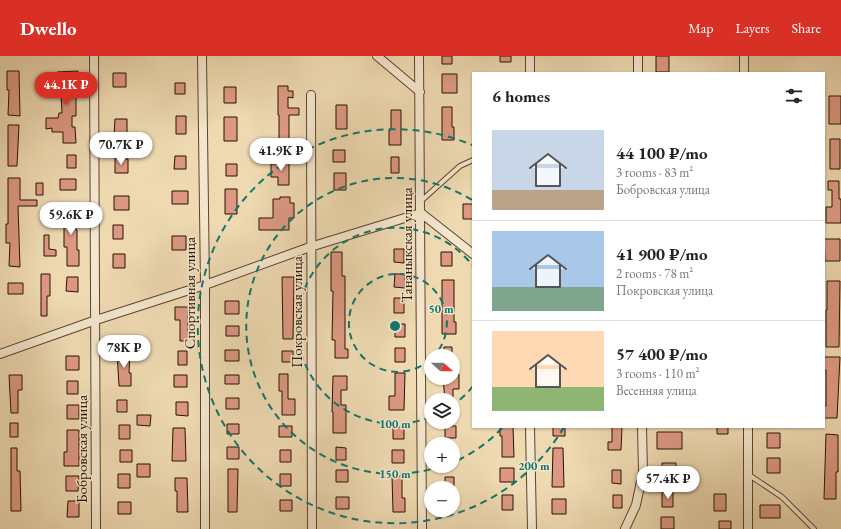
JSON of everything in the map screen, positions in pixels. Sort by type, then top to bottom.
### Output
[{"type":"street","name":"Бобровская улица","points":[[94,56],[96,529]]},
{"type":"street","name":"Спортивная улица","points":[[202,56],[205,285],[205,529]]},
{"type":"street","points":[[377,56],[420,92]]},
{"type":"street","name":"Тананыкская улица","points":[[419,56],[422,529]]},
{"type":"street","points":[[530,56],[530,72]]},
{"type":"street","points":[[638,56],[638,72]]},
{"type":"street","points":[[744,56],[744,72]]},
{"type":"street","name":"Покровская улица","points":[[311,95],[310,247],[312,529]]},
{"type":"street","points":[[0,354],[96,320],[205,285],[310,247],[421,213],[472,253]]},
{"type":"street","points":[[530,428],[532,529]]},
{"type":"street","points":[[625,529],[636,505],[643,472],[642,428]]},
{"type":"street","points":[[748,428],[748,529]]},
{"type":"lane","points":[[421,201],[460,166],[472,160]]},
{"type":"lane","points":[[748,474],[782,497],[814,529]]},
{"type":"building","points":[[442,56],[452,56],[452,64],[442,64]]},
{"type":"building","points":[[500,56],[511,56],[511,62],[500,62]]},
{"type":"building","points":[[656,56],[669,56],[669,72],[656,72]]},
{"type":"building","points":[[7,71],[19,71],[20,116],[8,115],[9,90],[7,90]]},
{"type":"building","points":[[78,71],[76,116],[72,116],[72,127],[75,127],[76,143],[63,143],[63,132],[52,132],[52,128],[46,129],[46,118],[58,118],[59,113],[62,113],[61,95],[58,95],[57,72]]},
{"type":"building","points":[[113,73],[126,73],[126,87],[113,87]]},
{"type":"building","points":[[442,74],[457,74],[457,93],[442,93]]},
{"type":"building","points":[[175,83],[185,83],[185,94],[175,94]]},
{"type":"building","points":[[278,86],[288,86],[288,91],[293,91],[293,98],[288,97],[288,108],[299,108],[299,115],[289,115],[289,149],[279,149]]},
{"type":"building","points":[[224,87],[236,87],[236,103],[224,103]]},
{"type":"building","points":[[829,96],[841,96],[841,124],[829,124]]},
{"type":"building","points":[[336,105],[347,105],[347,129],[336,129]]},
{"type":"building","points":[[442,107],[452,107],[452,127],[454,127],[454,140],[442,140]]},
{"type":"building","points":[[391,110],[401,110],[401,145],[389,145]]},
{"type":"building","points":[[176,116],[186,116],[186,134],[176,134]]},
{"type":"building","points":[[224,117],[237,117],[237,141],[224,141]]},
{"type":"building","points":[[115,119],[127,119],[127,136],[114,136]]},
{"type":"building","points":[[8,125],[19,125],[17,166],[8,166]]},
{"type":"building","points":[[830,139],[840,139],[840,169],[830,169]]},
{"type":"building","points":[[333,150],[345,150],[345,162],[333,162]]},
{"type":"building","points":[[67,155],[76,155],[76,168],[67,168]]},
{"type":"building","points":[[175,156],[186,156],[186,169],[174,169]]},
{"type":"building","points":[[391,157],[399,157],[399,173],[391,173]]},
{"type":"building","points":[[115,158],[128,159],[128,173],[115,173]]},
{"type":"building","points":[[278,160],[289,160],[289,185],[278,185],[278,177],[271,177],[271,164],[278,164]]},
{"type":"building","points":[[226,164],[237,164],[237,176],[226,176]]},
{"type":"building","points":[[334,173],[346,173],[346,190],[334,190]]},
{"type":"building","points":[[8,178],[20,178],[20,200],[37,200],[37,206],[18,206],[20,267],[9,266],[10,243],[6,243],[6,224],[8,224]]},
{"type":"building","points":[[60,179],[76,179],[76,190],[60,190]]},
{"type":"building","points":[[828,181],[839,181],[841,223],[826,223],[826,207],[832,207],[832,190],[828,190]]},
{"type":"building","points":[[36,183],[43,183],[43,195],[36,195]]},
{"type":"building","points":[[225,189],[237,189],[237,214],[225,214]]},
{"type":"building","points":[[172,191],[188,191],[188,204],[172,204]]},
{"type":"building","points":[[114,196],[129,196],[129,210],[114,210]]},
{"type":"building","points":[[280,197],[290,197],[290,203],[294,203],[294,218],[289,218],[289,230],[259,230],[259,218],[273,218],[273,199],[280,199]]},
{"type":"building","points":[[463,204],[472,204],[472,219],[463,219]]},
{"type":"building","points":[[64,206],[76,206],[79,266],[67,266],[67,247],[64,247]]},
{"type":"building","points":[[113,225],[123,225],[123,239],[113,239]]},
{"type":"building","points":[[44,235],[49,235],[49,249],[56,250],[56,256],[44,256]]},
{"type":"building","points":[[172,236],[186,236],[186,250],[172,250]]},
{"type":"building","points":[[825,239],[840,239],[840,261],[825,261]]},
{"type":"building","points":[[394,249],[404,249],[404,263],[394,262]]},
{"type":"building","points":[[331,252],[342,252],[342,276],[345,276],[345,349],[348,349],[348,358],[335,358],[335,340],[332,340],[333,291],[331,291]]},
{"type":"building","points":[[441,252],[452,252],[452,266],[441,266]]},
{"type":"building","points":[[113,254],[125,254],[125,268],[113,268]]},
{"type":"building","points":[[41,274],[50,274],[50,296],[47,296],[47,316],[41,316]]},
{"type":"building","points":[[395,274],[405,274],[405,288],[394,287]]},
{"type":"building","points":[[67,277],[78,277],[78,292],[66,291]]},
{"type":"building","points":[[282,277],[294,277],[293,339],[283,339]]},
{"type":"building","points":[[442,280],[454,280],[454,322],[456,322],[456,334],[442,334]]},
{"type":"building","points":[[827,281],[840,281],[839,347],[826,347]]},
{"type":"building","points":[[8,283],[23,283],[23,294],[8,294]]},
{"type":"building","points":[[394,298],[404,298],[404,313],[394,313]]},
{"type":"building","points":[[225,301],[239,301],[239,314],[225,314]]},
{"type":"building","points":[[175,307],[188,307],[188,341],[180,341],[180,320],[175,320]]},
{"type":"building","points":[[395,324],[405,324],[405,337],[395,337]]},
{"type":"building","points":[[226,326],[239,326],[239,336],[226,336]]},
{"type":"building","points":[[444,347],[452,347],[452,349],[444,349]]},
{"type":"building","points":[[395,348],[405,348],[405,362],[395,362]]},
{"type":"building","points":[[225,350],[239,350],[239,361],[225,361]]},
{"type":"building","points":[[178,351],[187,351],[187,365],[178,365]]},
{"type":"building","points":[[282,351],[293,351],[293,362],[282,362]]},
{"type":"building","points":[[117,352],[130,352],[129,373],[131,373],[131,386],[119,386]]},
{"type":"building","points":[[66,356],[79,356],[79,370],[66,370]]},
{"type":"building","points":[[825,357],[840,357],[837,418],[825,418]]},
{"type":"building","points":[[395,373],[405,373],[404,410],[389,410],[389,396],[395,396]]},
{"type":"building","points":[[279,374],[288,374],[288,399],[295,399],[295,415],[282,415],[282,391],[279,391]]},
{"type":"building","points":[[9,375],[22,375],[22,390],[18,390],[18,413],[11,413]]},
{"type":"building","points":[[174,375],[187,375],[187,387],[174,387]]},
{"type":"building","points":[[225,375],[239,375],[239,384],[225,384]]},
{"type":"building","points":[[333,376],[347,376],[347,390],[341,390],[341,405],[346,405],[346,433],[333,433]]},
{"type":"building","points":[[67,381],[78,381],[78,394],[67,394]]},
{"type":"building","points":[[444,385],[459,385],[459,389],[453,389],[453,393],[444,393]]},
{"type":"building","points":[[226,398],[239,398],[239,409],[226,409]]},
{"type":"building","points":[[117,400],[127,400],[127,412],[117,412]]},
{"type":"building","points":[[176,402],[188,402],[188,416],[176,415]]},
{"type":"building","points":[[67,405],[79,405],[79,419],[67,419]]},
{"type":"building","points":[[137,415],[151,415],[150,426],[137,425]]},
{"type":"building","points":[[10,423],[18,423],[18,437],[10,437]]},
{"type":"building","points":[[227,424],[239,424],[239,434],[227,434]]},
{"type":"building","points":[[119,425],[130,425],[130,439],[119,439]]},
{"type":"building","points":[[279,426],[292,426],[292,437],[279,437]]},
{"type":"building","points":[[393,427],[404,427],[404,439],[393,439]]},
{"type":"building","points":[[173,428],[185,428],[186,461],[172,461]]},
{"type":"building","points":[[500,428],[513,428],[514,457],[502,457],[502,436],[500,436]]},
{"type":"building","points":[[553,428],[565,428],[565,436],[553,436]]},
{"type":"building","points":[[612,428],[622,428],[621,450],[608,450],[608,442],[612,442]]},
{"type":"building","points":[[717,428],[728,428],[728,434],[717,434]]},
{"type":"building","points":[[445,429],[456,429],[456,437],[445,437]]},
{"type":"building","points":[[67,430],[79,430],[79,466],[64,466],[64,452],[67,452]]},
{"type":"building","points":[[657,432],[682,432],[682,449],[657,449]]},
{"type":"building","points":[[767,433],[780,433],[780,448],[767,448]]},
{"type":"building","points":[[826,434],[838,435],[836,499],[824,499]]},
{"type":"building","points":[[227,447],[239,447],[239,459],[227,459]]},
{"type":"building","points":[[336,447],[346,448],[346,460],[336,460]]},
{"type":"building","points":[[11,448],[17,448],[17,471],[20,471],[21,511],[11,511]]},
{"type":"building","points":[[553,448],[563,448],[564,487],[552,487]]},
{"type":"building","points":[[120,450],[132,450],[132,462],[120,462]]},
{"type":"building","points":[[280,450],[291,450],[291,462],[280,462]]},
{"type":"building","points":[[392,450],[404,450],[404,463],[392,463]]},
{"type":"building","points":[[767,458],[780,458],[780,473],[767,473]]},
{"type":"building","points":[[662,463],[676,463],[676,480],[662,480]]},
{"type":"building","points":[[137,464],[150,464],[150,477],[137,477]]},
{"type":"building","points":[[500,468],[514,468],[514,482],[500,482]]},
{"type":"building","points":[[228,469],[238,469],[237,512],[228,512]]},
{"type":"building","points":[[336,470],[348,470],[348,482],[336,482]]},
{"type":"building","points":[[612,470],[621,470],[621,484],[612,483]]},
{"type":"building","points":[[118,474],[130,474],[130,488],[118,488]]},
{"type":"building","points":[[280,474],[291,474],[291,486],[280,486]]},
{"type":"building","points":[[66,476],[79,476],[78,491],[66,491]]},
{"type":"building","points":[[392,476],[402,476],[402,498],[405,498],[405,512],[393,512]]},
{"type":"building","points":[[445,477],[454,477],[454,481],[445,481]]},
{"type":"building","points":[[175,478],[187,478],[188,512],[177,512],[177,491],[175,491]]},
{"type":"building","points":[[662,492],[673,492],[673,507],[662,507]]},
{"type":"building","points":[[714,494],[726,494],[726,511],[714,511]]},
{"type":"building","points":[[502,495],[513,495],[513,510],[502,510]]},
{"type":"building","points":[[613,495],[622,495],[622,508],[613,508]]},
{"type":"building","points":[[336,497],[349,497],[349,509],[336,509]]},
{"type":"building","points":[[552,499],[566,499],[566,514],[552,514]]},
{"type":"building","points":[[280,500],[292,500],[292,511],[280,511]]},
{"type":"building","points":[[68,501],[79,501],[79,517],[67,517]]},
{"type":"building","points":[[118,502],[131,502],[131,514],[118,514]]},
{"type":"building","points":[[760,505],[780,505],[780,518],[760,518]]},
{"type":"building","points":[[661,517],[674,517],[674,529],[661,529]]},
{"type":"building","points":[[719,521],[731,521],[731,529],[719,529]]}]
